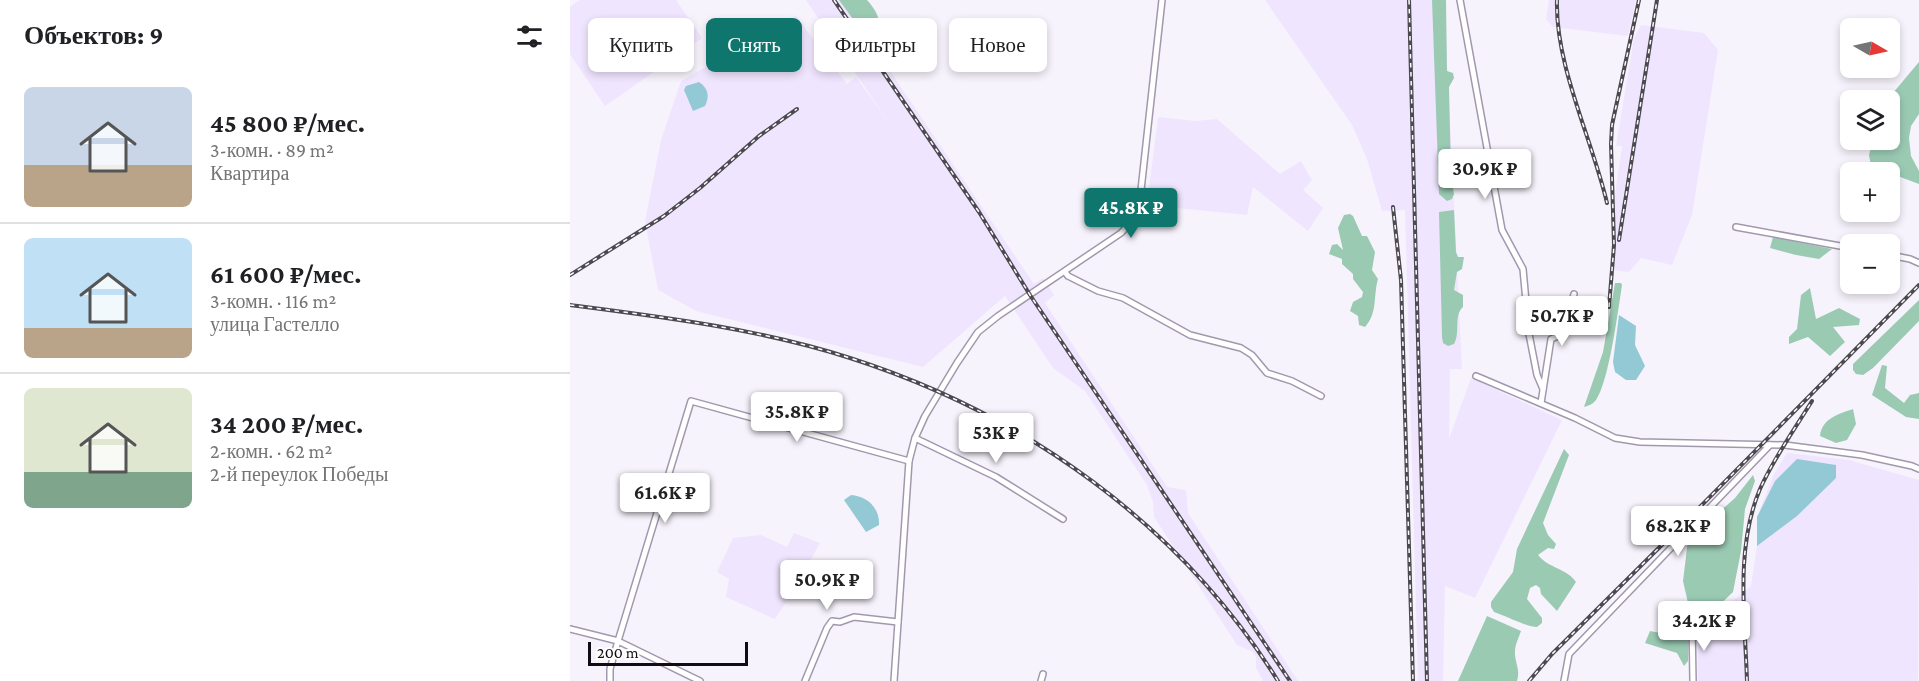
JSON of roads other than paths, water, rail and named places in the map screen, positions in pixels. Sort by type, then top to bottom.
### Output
[{"type":"street","points":[[894,681],[909,461],[915,438],[939,392],[978,332],[1121,233],[1133,220],[1141,188],[1162,0]]},
{"type":"street","points":[[1460,0],[1502,230],[1523,269],[1529,334],[1537,375],[1543,389]]},
{"type":"street","points":[[1736,227],[1840,246]]},
{"type":"street","points":[[1900,257],[1919,263]]},
{"type":"street","points":[[1065,272],[1068,276],[1098,291],[1123,298],[1190,334],[1241,348],[1252,355],[1267,373],[1292,381],[1321,396]]},
{"type":"street","points":[[1541,404],[1551,339],[1563,334],[1574,294]]},
{"type":"street","points":[[1476,376],[1615,438],[1640,442],[1770,444],[1862,455],[1912,465],[1919,469]]},
{"type":"street","points":[[610,681],[610,669],[618,641],[691,401],[909,461]]},
{"type":"street","points":[[915,438],[996,477],[1063,519]]},
{"type":"street","points":[[1564,681],[1569,654],[1770,444]]},
{"type":"street","points":[[805,681],[826,628],[832,621],[840,622],[854,617],[898,621]]},
{"type":"street","points":[[1692,622],[1693,681]]},
{"type":"street","points":[[570,629],[618,641],[700,681]]},
{"type":"street","points":[[1041,681],[1043,674]]},
{"type":"water","points":[[699,82],[707,92],[707,99],[705,106],[693,111],[684,90],[686,86]]},
{"type":"water","points":[[1619,315],[1636,326],[1635,345],[1645,366],[1636,380],[1626,380],[1615,372],[1613,362]]},
{"type":"water","points":[[1797,459],[1836,465],[1836,478],[1797,516],[1757,546],[1757,517],[1775,481]]},
{"type":"water","points":[[851,495],[867,500],[875,508],[879,525],[866,532],[844,500]]},
{"type":"railway","points":[[834,0],[979,212],[1030,295],[1290,681]]},
{"type":"railway","points":[[1409,0],[1427,681]]},
{"type":"railway","points":[[1557,0],[1558,25],[1568,76],[1607,203]]},
{"type":"railway","points":[[1609,307],[1614,245],[1612,125],[1639,0]]},
{"type":"railway","points":[[1619,240],[1657,0]]},
{"type":"railway","points":[[570,275],[664,216],[759,136],[797,109]]},
{"type":"railway","points":[[1393,207],[1401,280],[1413,681]]},
{"type":"railway","points":[[1529,681],[1552,654],[1919,285]]},
{"type":"railway","points":[[570,305],[711,325],[816,348],[915,382],[977,410],[1036,443],[1093,482],[1146,525],[1194,572],[1239,624],[1278,681]]},
{"type":"railway","points":[[1747,681],[1743,584],[1744,559],[1752,512],[1760,489],[1772,466],[1812,401]]}]
